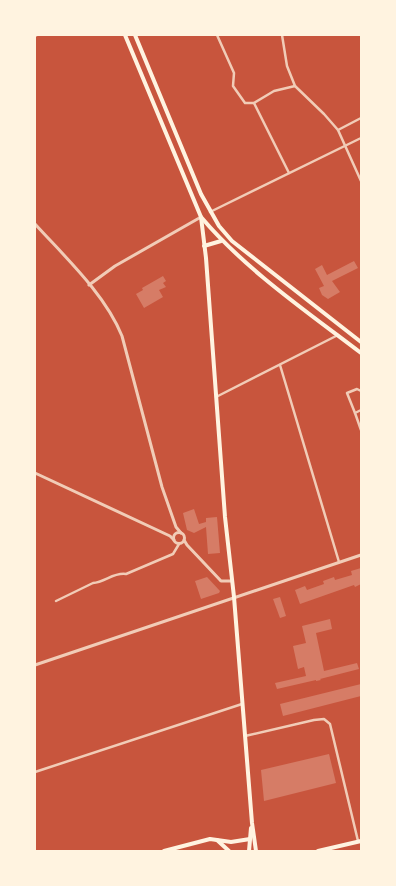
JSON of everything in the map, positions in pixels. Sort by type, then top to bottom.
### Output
[{"type":"main road","points":[[125,35],[201,218],[252,823],[256,851]]},
{"type":"main road","points":[[135,35],[201,194],[219,226],[232,241],[361,342]]},
{"type":"main road","points":[[201,218],[210,212]]},
{"type":"main road","points":[[201,218],[221,241],[259,274],[361,354]]},
{"type":"main road","points":[[204,246],[221,241]]},
{"type":"main road","points":[[249,851],[252,823]]},
{"type":"main road","points":[[164,851],[190,846],[210,839],[231,842],[250,838]]},
{"type":"main road","points":[[217,840],[229,851]]},
{"type":"main road","points":[[318,851],[360,841]]},
{"type":"street","points":[[217,35],[234,73],[233,86],[245,103],[254,103],[274,91],[294,86]]},
{"type":"street","points":[[282,35],[294,86],[338,130],[361,181]]},
{"type":"street","points":[[254,103],[289,173]]},
{"type":"street","points":[[338,130],[361,118]]},
{"type":"street","points":[[210,212],[361,138]]},
{"type":"street","points":[[89,285],[115,266],[201,218]]},
{"type":"street","points":[[35,224],[89,285],[122,336],[151,450],[176,527],[184,536],[173,554],[126,574],[120,573],[94,583],[56,602]]},
{"type":"street","points":[[216,397],[338,335]]},
{"type":"street","points":[[280,365],[340,562]]},
{"type":"street","points":[[361,391],[357,389],[347,393],[361,430]]},
{"type":"street","points":[[355,412],[361,410]]},
{"type":"street","points":[[35,473],[173,536],[187,545],[221,581],[231,581]]},
{"type":"street","points":[[173,536],[176,527]]},
{"type":"street","points":[[173,536],[181,533]]},
{"type":"street","points":[[35,665],[361,555]]},
{"type":"street","points":[[35,772],[242,704]]},
{"type":"street","points":[[245,736],[314,720],[324,719],[330,724],[360,841]]},
{"type":"building","points":[[354,261],[358,268],[332,281],[340,292],[328,299],[322,295],[319,288],[324,286],[315,269],[322,265],[327,275]]},
{"type":"building","points":[[163,276],[166,281],[163,283],[166,287],[159,290],[163,297],[144,308],[136,294],[143,290],[142,288]]},
{"type":"building","points":[[194,509],[199,524],[206,522],[206,518],[217,517],[220,553],[208,554],[206,527],[194,533],[187,530],[183,513]]},
{"type":"building","points":[[361,568],[361,584],[300,604],[295,590],[305,586],[307,590],[324,584],[323,581],[334,577],[335,580],[352,575],[351,571]]},
{"type":"building","points":[[207,577],[220,591],[201,599],[195,581]]},
{"type":"building","points":[[280,597],[286,616],[280,618],[273,599]]},
{"type":"building","points":[[330,619],[332,629],[316,633],[324,671],[357,663],[359,669],[321,680],[277,689],[275,683],[306,676],[304,667],[298,669],[293,646],[306,643],[302,626]]},
{"type":"building","points":[[361,684],[361,696],[283,716],[280,704]]},
{"type":"building","points":[[329,754],[336,783],[264,801],[261,770]]}]
